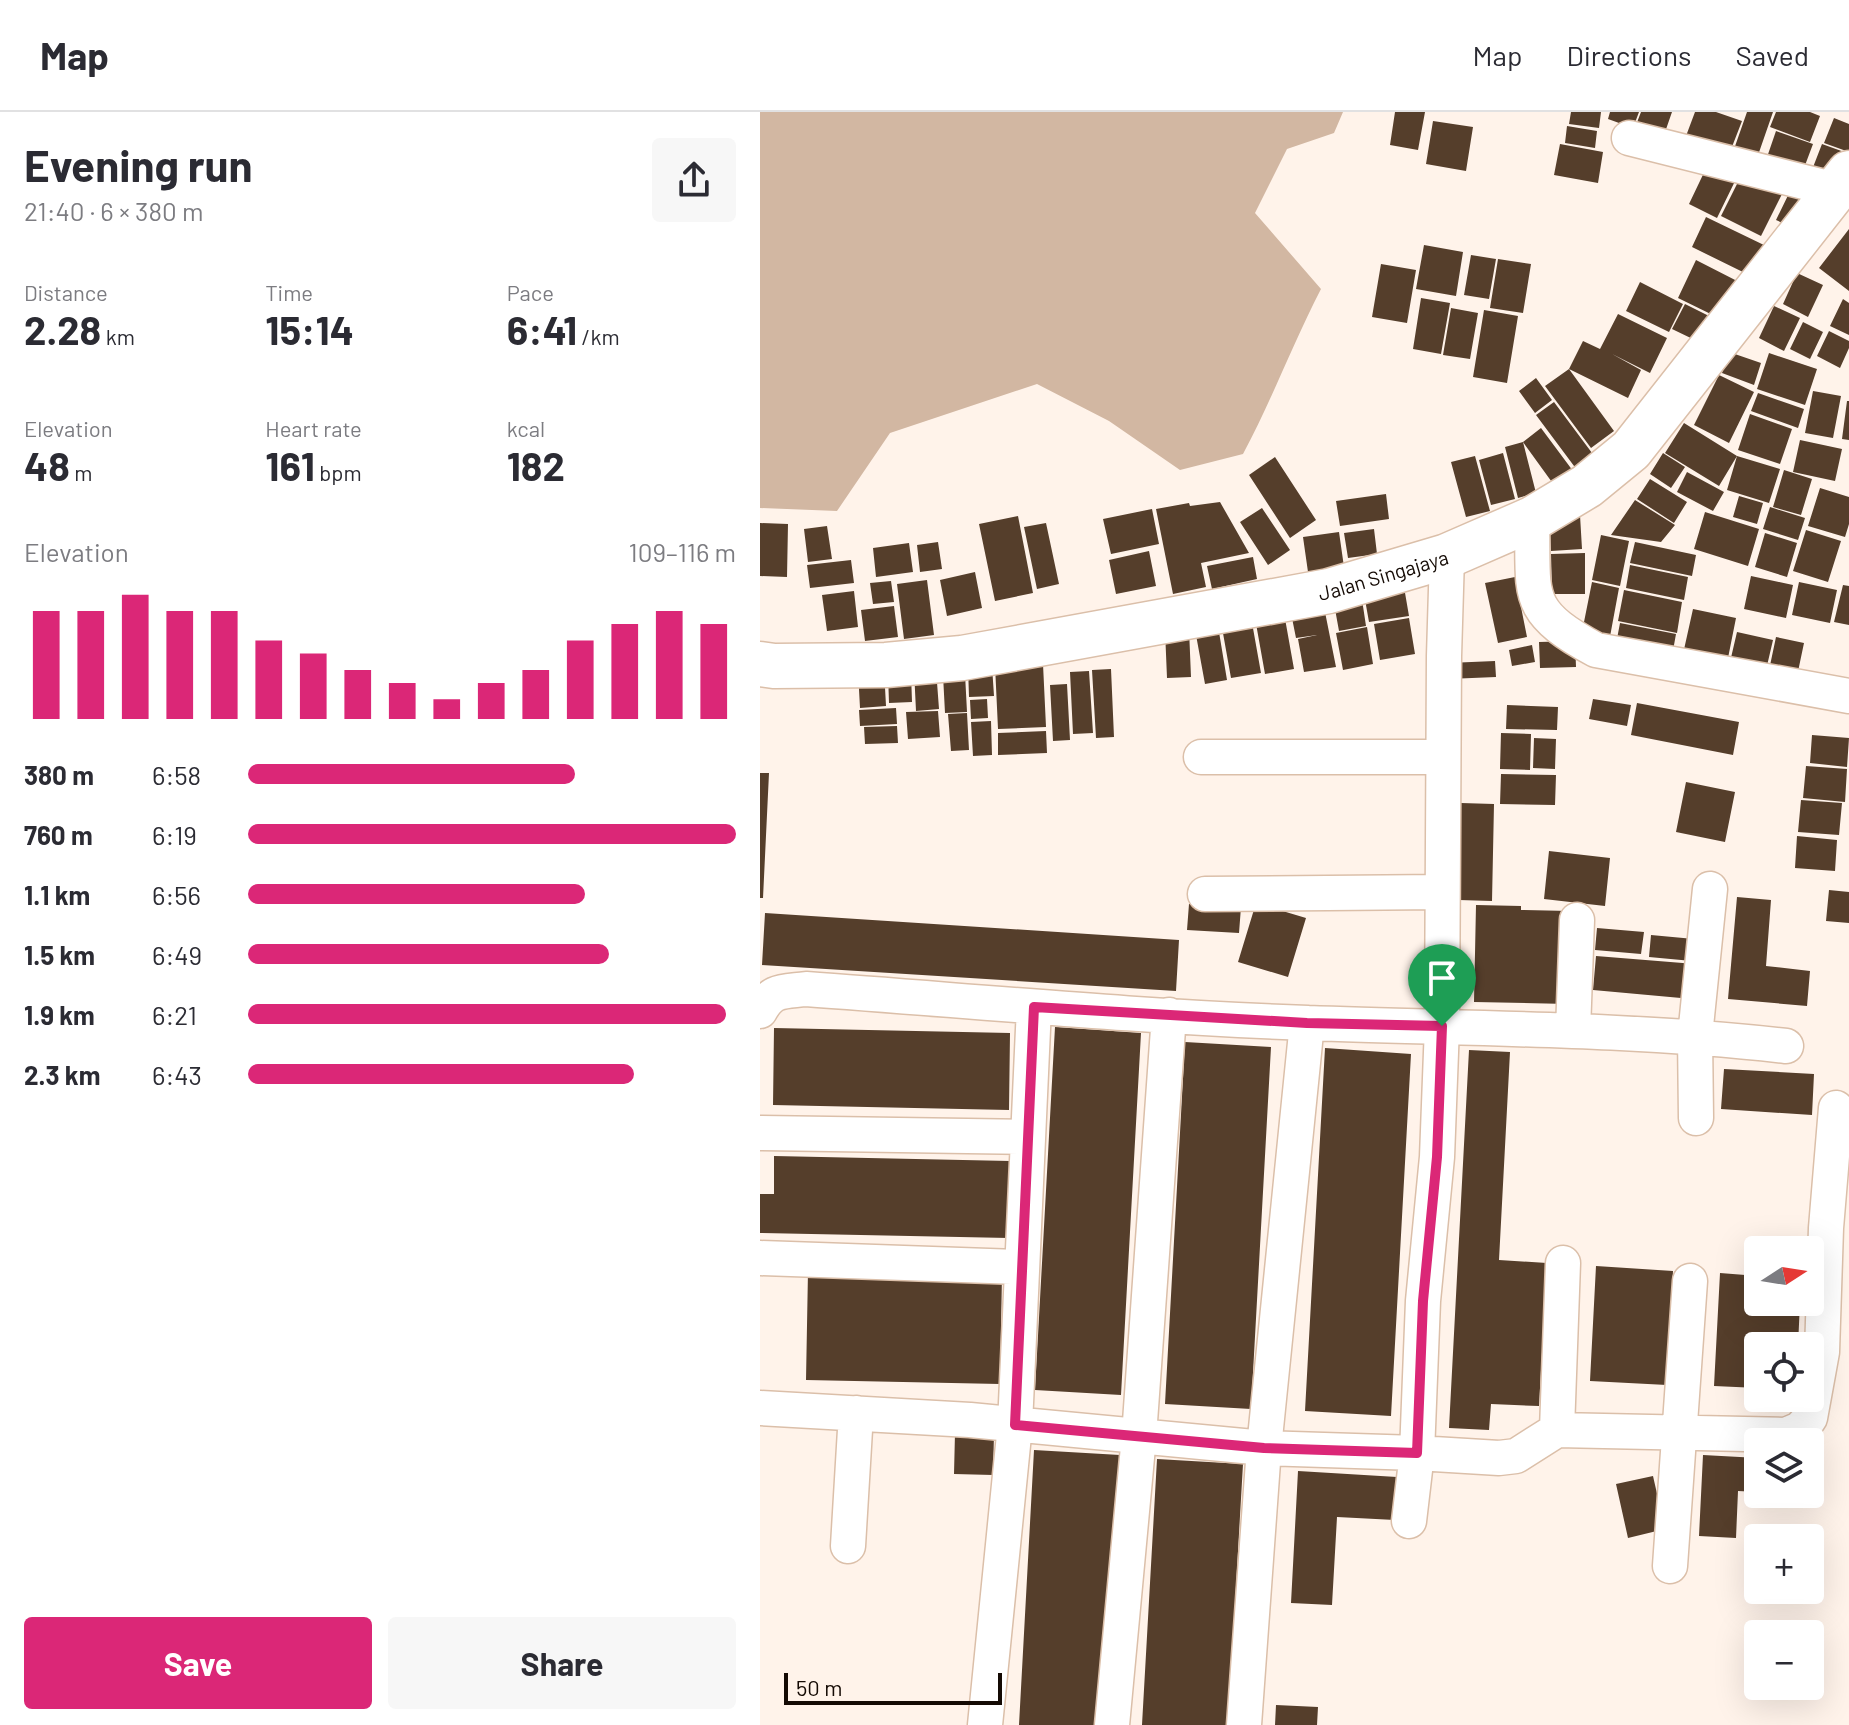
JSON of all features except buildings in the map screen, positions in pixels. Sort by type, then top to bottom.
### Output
[{"type":"street","points":[[1629,138],[1843,182]]},
{"type":"street","name":"Jalan Singajaya","points":[[760,664],[886,665],[962,658],[1329,591],[1447,556],[1532,519],[1587,486],[1631,450],[1843,182]]},
{"type":"street","points":[[1532,519],[1534,597],[1546,617],[1575,639],[1596,650],[1849,696]]},
{"type":"street","points":[[1409,1521],[1417,1453],[1423,1301],[1437,1157],[1442,1026],[1447,556]]},
{"type":"street","points":[[1201,757],[1443,757]]},
{"type":"street","points":[[1696,1118],[1695,1036],[1710,889]]},
{"type":"street","points":[[1205,894],[1442,892]]},
{"type":"street","points":[[1573,1031],[1577,920]]},
{"type":"street","points":[[760,1011],[768,997],[776,993],[806,989],[1169,1015],[1307,1023],[1695,1036],[1786,1046]]},
{"type":"street","points":[[985,1725],[1015,1425],[1034,1007]]},
{"type":"street","points":[[1112,1725],[1139,1436],[1169,1015]]},
{"type":"street","points":[[1244,1725],[1264,1448],[1307,1023]]},
{"type":"street","points":[[760,1408],[1015,1425],[1264,1448],[1499,1458],[1516,1456],[1557,1430],[1786,1435],[1800,1429],[1810,1418],[1836,1353],[1836,1108]]},
{"type":"street","points":[[760,1133],[1028,1137]]},
{"type":"street","points":[[760,1258],[1021,1267]]},
{"type":"street","points":[[1557,1430],[1563,1263]]},
{"type":"street","points":[[1670,1566],[1690,1281]]},
{"type":"street","points":[[848,1546],[856,1413]]},
{"type":"shaded area","points":[[760,112],[1343,112],[1334,133],[1287,149],[1255,213],[1321,289],[1243,454],[1180,470],[1109,421],[1037,384],[890,433],[837,511],[760,508]]},
{"type":"route","points":[[1034,1007],[1307,1023],[1442,1026],[1437,1157],[1423,1301],[1417,1453],[1264,1448],[1015,1425],[1034,1007]]}]
